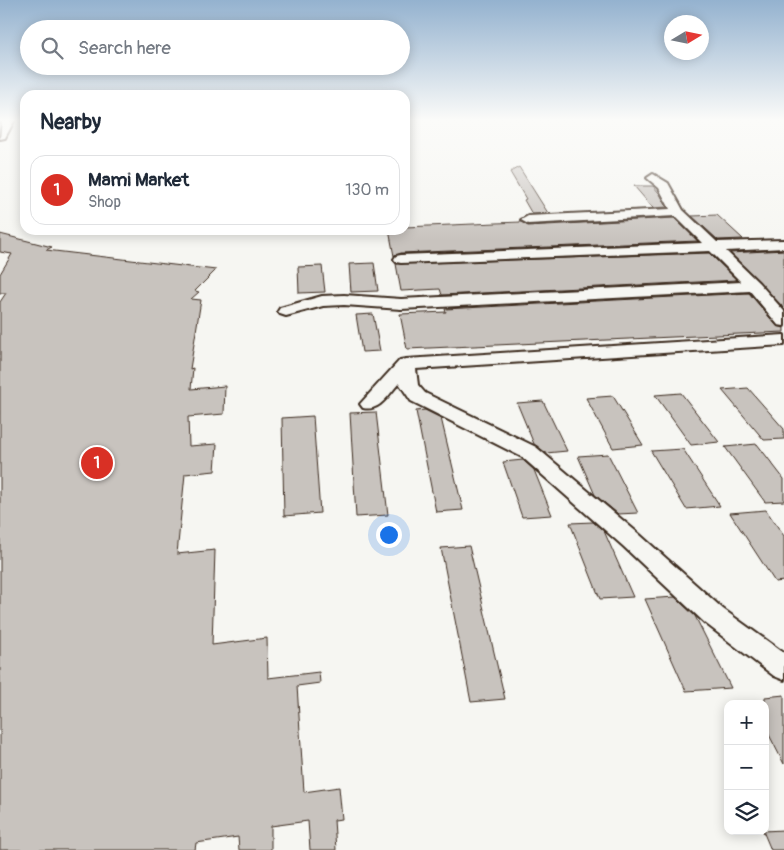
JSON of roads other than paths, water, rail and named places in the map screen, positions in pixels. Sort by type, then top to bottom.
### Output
[{"type":"street","points":[[653,178],[664,186],[678,212],[754,286],[784,321]]},
{"type":"street","points":[[528,220],[678,212]]},
{"type":"street","points":[[401,259],[784,244]]},
{"type":"street","points":[[286,311],[322,301],[344,300],[401,304],[754,286]]},
{"type":"street","points":[[370,404],[406,364],[784,340]]},
{"type":"street","points":[[406,364],[409,386],[418,397],[529,452],[631,540],[714,616],[784,668]]},
{"type":"place","name":"Mami Market","points":[[97,463]]}]
